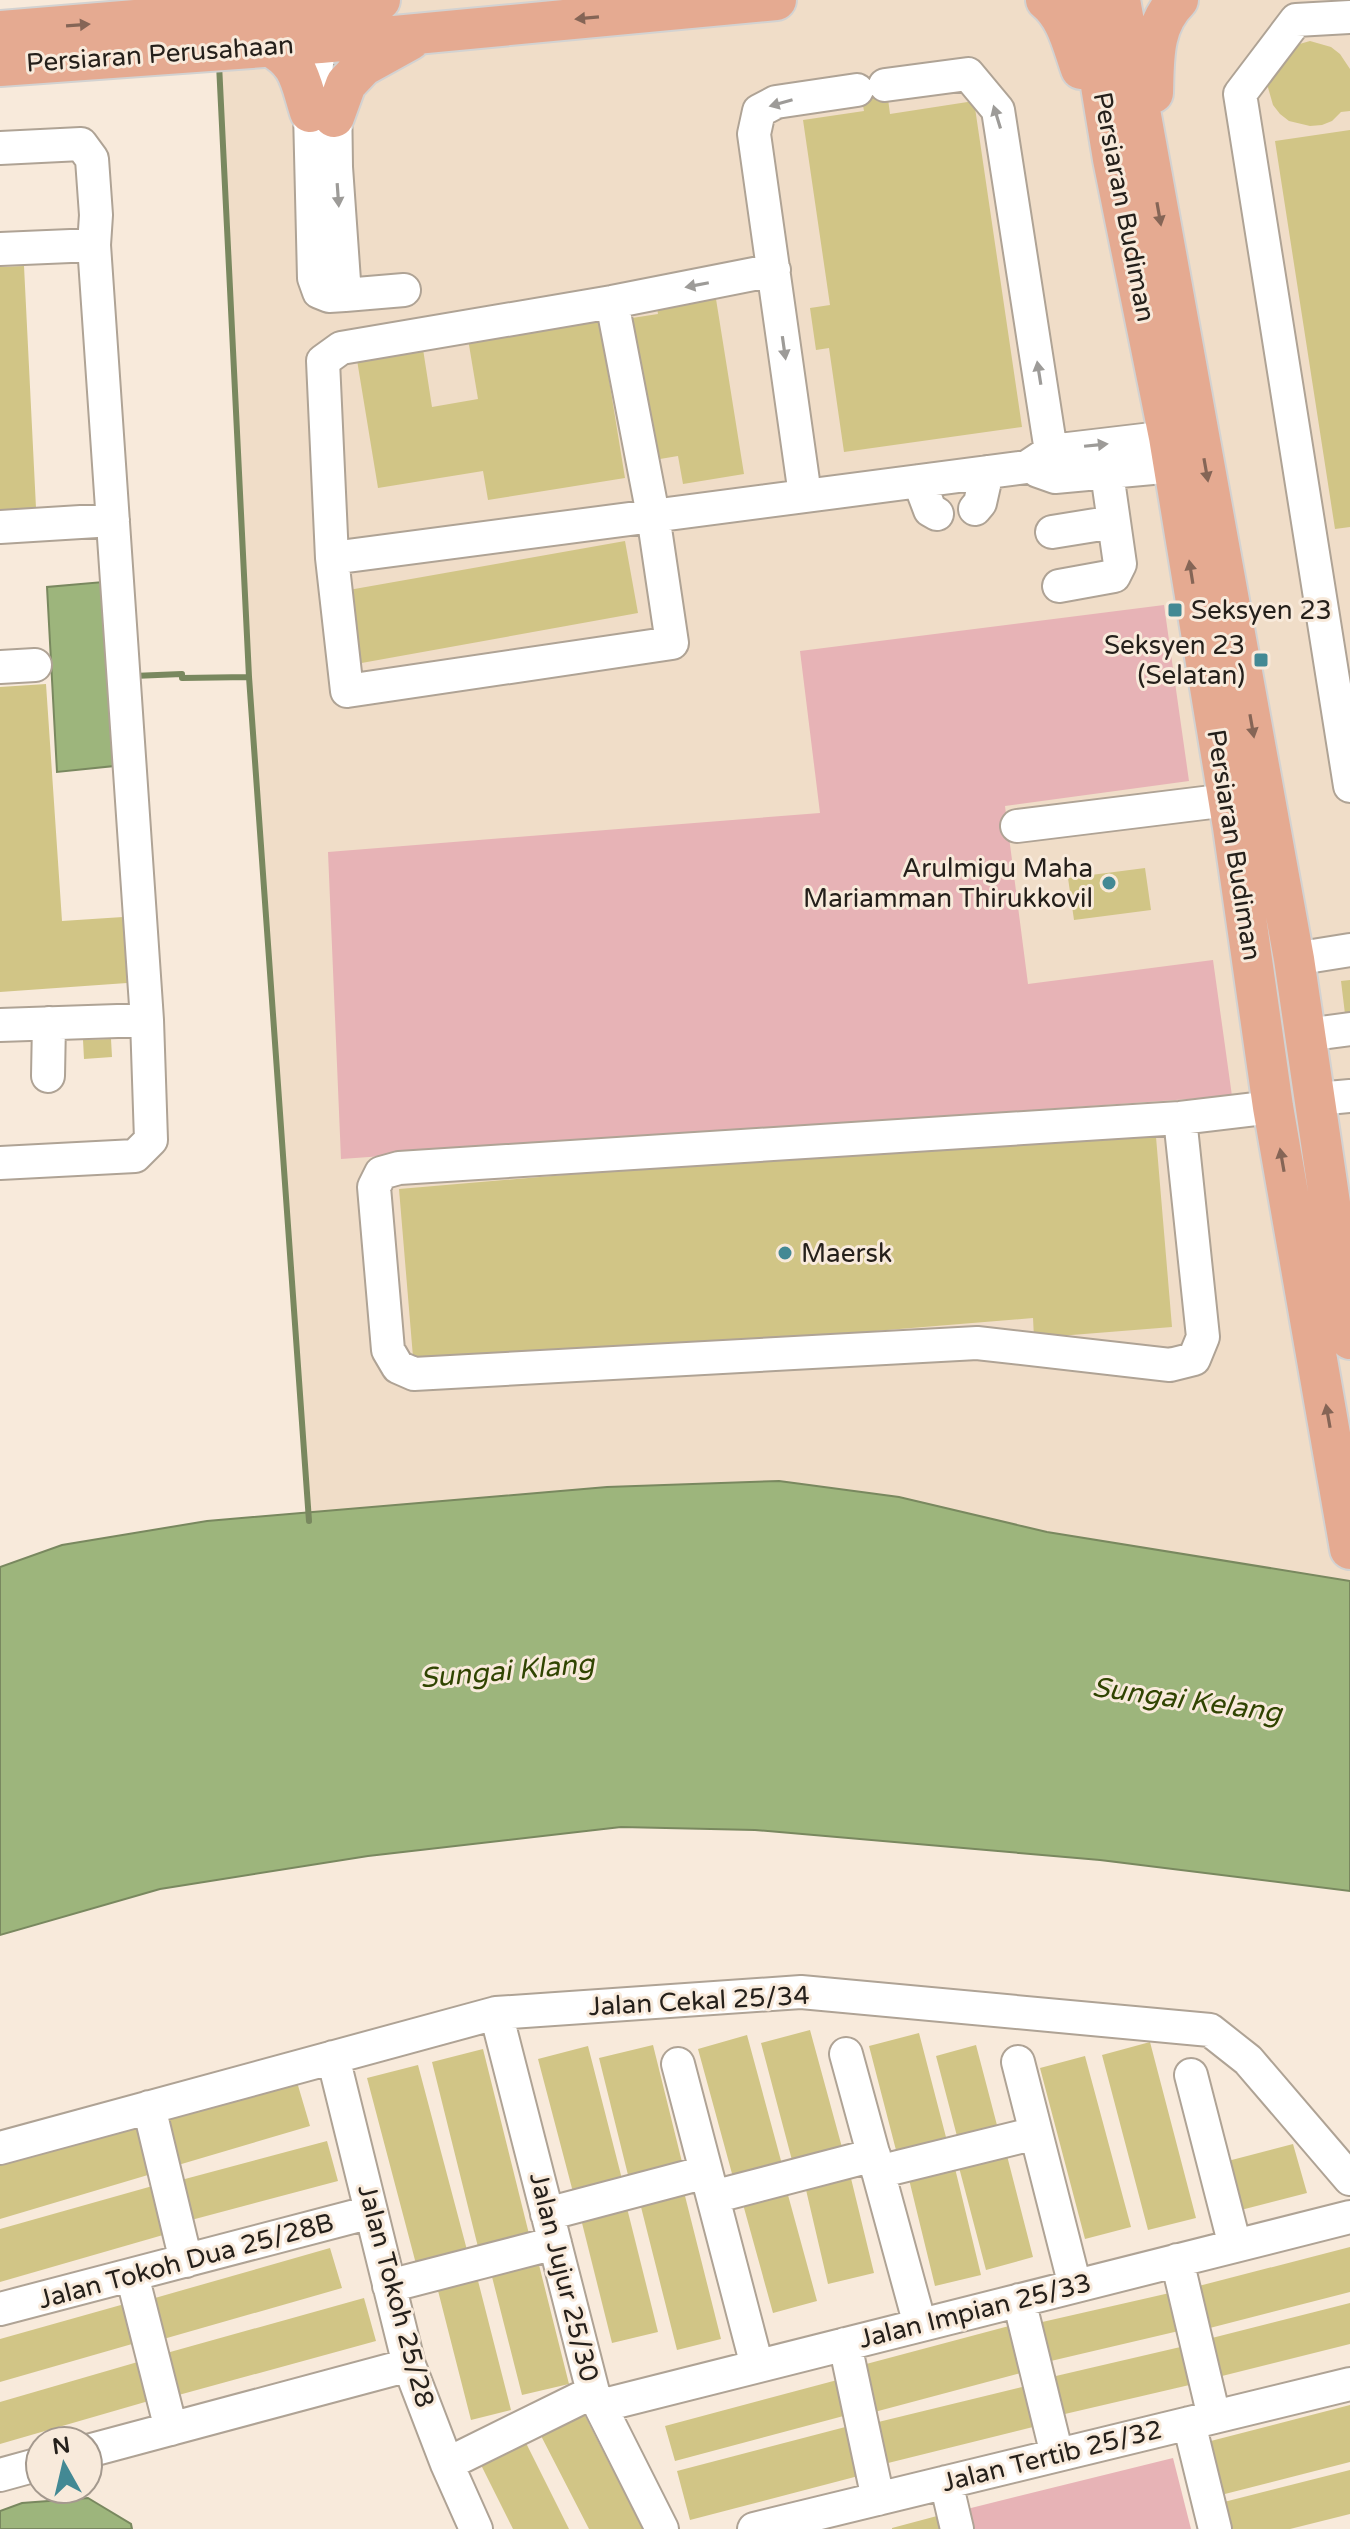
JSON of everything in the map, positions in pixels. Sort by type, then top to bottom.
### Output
[{"type":"main road","name":"Persiaran Perusahaan","points":[[0,66],[193,33],[329,15],[380,0]]},
{"type":"main road","name":"Persiaran Perusahaan","points":[[329,15],[424,33],[776,0]]},
{"type":"main road","points":[[1046,0],[1057,9],[1132,162]]},
{"type":"main road","name":"Persiaran Budiman","points":[[1087,0],[1132,162],[1294,959],[1306,1035],[1333,1098],[1350,1339]]},
{"type":"main road","name":"Persiaran Budiman","points":[[1120,0],[1132,162],[1171,452],[1228,800],[1273,1107],[1350,1549]]},
{"type":"main road","points":[[1132,162],[1154,42],[1168,9],[1178,0]]},
{"type":"main road","points":[[253,24],[295,66],[322,115],[363,66],[424,33]]},
{"type":"main road","name":"Persiaran Perusahaan","points":[[0,31],[193,33]]},
{"type":"street","points":[[329,15],[314,278],[319,292],[329,296],[404,290]]},
{"type":"street","points":[[1350,17],[1296,20],[1240,94],[1350,786]]},
{"type":"street","points":[[805,495],[754,134],[759,111],[776,102],[968,74],[998,110],[1045,465]]},
{"type":"street","points":[[0,148],[81,144],[92,159],[96,215],[94,245],[147,1020],[151,1140],[135,1156],[0,1163]]},
{"type":"street","points":[[0,249],[94,245]]},
{"type":"street","points":[[612,302],[653,515],[672,643],[347,691],[332,558],[323,361],[341,348],[612,302],[774,270]]},
{"type":"street","points":[[1045,465],[1107,473],[1171,452]]},
{"type":"street","points":[[332,558],[987,472],[1171,452]]},
{"type":"street","points":[[975,509],[980,503],[987,472]]},
{"type":"street","points":[[1059,586],[1114,576],[1120,564],[1107,473]]},
{"type":"street","points":[[919,481],[930,510],[937,514]]},
{"type":"street","points":[[0,527],[113,520]]},
{"type":"street","points":[[1052,532],[1114,522]]},
{"type":"street","points":[[0,667],[35,665]]},
{"type":"street","points":[[1017,826],[1228,800]]},
{"type":"street","points":[[1294,959],[1350,950]]},
{"type":"street","points":[[0,1025],[147,1020]]},
{"type":"street","points":[[48,1076],[49,1023]]},
{"type":"street","points":[[1306,1035],[1350,1029]]},
{"type":"street","points":[[1180,1118],[1203,1337],[1194,1359],[1170,1365],[977,1343],[414,1374],[398,1367],[388,1350],[374,1187],[381,1173],[399,1168],[1180,1118],[1273,1107]]},
{"type":"street","name":"Jalan Cekal 25/34","points":[[0,2148],[496,2013],[801,1992],[1210,2030],[1248,2060],[1350,2179]]},
{"type":"street","name":"Jalan Jujur 25/30","points":[[496,2013],[596,2399],[662,2529]]},
{"type":"street","points":[[846,2054],[920,2325]]},
{"type":"street","name":"Jalan Tokoh 25/28","points":[[333,2057],[409,2365],[476,2529]]},
{"type":"street","points":[[1018,2062],[1075,2286]]},
{"type":"street","points":[[678,2064],[757,2366]]},
{"type":"street","points":[[1191,2075],[1235,2246]]},
{"type":"street","points":[[149,2107],[186,2261]]},
{"type":"street","points":[[389,2286],[551,2228],[710,2185],[876,2164],[1036,2133]]},
{"type":"street","name":"Jalan Tokoh Dua 25/28B","points":[[0,2309],[371,2212]]},
{"type":"street","name":"Jalan Impian 25/33","points":[[447,2464],[596,2399],[757,2366],[1350,2217]]},
{"type":"street","points":[[1177,2260],[1215,2529]]},
{"type":"street","points":[[132,2275],[171,2429]]},
{"type":"street","points":[[1019,2300],[1057,2455]]},
{"type":"street","points":[[845,2344],[878,2499]]},
{"type":"street","points":[[104,2447],[409,2365]]},
{"type":"street","name":"Jalan Tertib 25/32","points":[[754,2529],[1350,2384]]},
{"type":"street","points":[[0,2475],[24,2468]]},
{"type":"street","points":[[946,2482],[957,2529]]},
{"type":"shaded area","points":[[216,0],[1350,0],[1350,1581],[1047,1532],[899,1497],[779,1481],[607,1487],[308,1513],[249,677]]},
{"type":"shaded area","points":[[1164,605],[1189,781],[1005,806],[1028,984],[1213,960],[1232,1096],[341,1159],[328,852],[820,813],[800,651]]},
{"type":"shaded area","points":[[1173,2458],[1191,2529],[972,2529],[967,2509]]},
{"type":"water","points":[[103,582],[114,766],[57,772],[47,587]]},
{"type":"water","points":[[779,1481],[899,1497],[1047,1532],[1350,1581],[1350,1891],[1100,1860],[755,1830],[621,1827],[368,1856],[160,1889],[0,1935],[0,1567],[62,1545],[207,1521],[607,1487]]},
{"type":"water","points":[[22,2503],[100,2505],[131,2524],[132,2529],[0,2529],[0,2511]]},
{"type":"building","points":[[1310,41],[1331,47],[1350,69],[1350,111],[1341,112],[1322,125],[1310,126],[1289,121],[1280,114],[1273,105],[1267,84],[1289,47]]},
{"type":"building","points":[[887,91],[890,114],[974,101],[1022,427],[844,452],[829,348],[816,350],[810,308],[830,305],[803,120],[864,111],[861,95]]},
{"type":"building","points":[[1350,130],[1350,527],[1335,529],[1275,141]]},
{"type":"building","points":[[24,266],[36,508],[0,510],[0,267]]},
{"type":"building","points":[[716,299],[744,474],[683,484],[678,456],[654,460],[632,318],[658,314],[657,308]]},
{"type":"building","points":[[599,318],[625,478],[488,500],[483,471],[378,488],[357,360],[423,349],[432,407],[478,399],[468,339]]},
{"type":"building","points":[[625,541],[638,613],[356,664],[343,591]]},
{"type":"building","points":[[46,684],[62,921],[123,917],[127,983],[0,992],[0,687]]},
{"type":"building","points":[[1145,868],[1151,910],[1074,920],[1068,878]]},
{"type":"building","points":[[1350,980],[1350,1013],[1345,1014],[1341,981]]},
{"type":"building","points":[[111,1039],[112,1057],[84,1059],[83,1040]]},
{"type":"building","name":"Maersk","points":[[1155,1125],[1172,1327],[1034,1338],[1033,1318],[414,1369],[399,1189]]},
{"type":"building","points":[[810,2030],[843,2151],[793,2164],[761,2043]]},
{"type":"building","points":[[919,2033],[947,2141],[897,2154],[869,2046]]},
{"type":"building","points":[[747,2035],[783,2168],[734,2181],[698,2049]]},
{"type":"building","points":[[1150,2042],[1196,2218],[1148,2230],[1102,2055]]},
{"type":"building","points":[[653,2045],[683,2166],[629,2179],[599,2058]]},
{"type":"building","points":[[976,2045],[998,2129],[958,2140],[936,2056]]},
{"type":"building","points":[[588,2046],[623,2183],[574,2196],[538,2059]]},
{"type":"building","points":[[483,2049],[529,2234],[478,2247],[432,2062]]},
{"type":"building","points":[[1085,2056],[1131,2227],[1085,2239],[1040,2068]]},
{"type":"building","points":[[418,2065],[467,2250],[416,2264],[367,2078]]},
{"type":"building","points":[[297,2082],[310,2126],[168,2168],[155,2124]]},
{"type":"building","points":[[142,2121],[158,2172],[0,2219],[0,2163]]},
{"type":"building","points":[[327,2141],[338,2181],[180,2223],[170,2183]]},
{"type":"building","points":[[1004,2144],[1033,2257],[986,2270],[956,2156]]},
{"type":"building","points":[[1293,2144],[1307,2193],[1237,2211],[1224,2162]]},
{"type":"building","points":[[952,2156],[981,2275],[935,2286],[906,2167]]},
{"type":"building","points":[[848,2166],[874,2273],[828,2284],[803,2177]]},
{"type":"building","points":[[682,2184],[721,2339],[677,2350],[638,2195]]},
{"type":"building","points":[[785,2184],[817,2301],[773,2313],[741,2197]]},
{"type":"building","points":[[156,2185],[170,2233],[0,2282],[0,2229]]},
{"type":"building","points":[[625,2200],[658,2332],[612,2343],[579,2211]]},
{"type":"building","points":[[1350,2247],[1350,2292],[1202,2330],[1191,2288]]},
{"type":"building","points":[[330,2248],[342,2288],[160,2340],[148,2300]]},
{"type":"building","points":[[536,2253],[569,2384],[522,2395],[489,2265]]},
{"type":"building","points":[[475,2269],[511,2410],[471,2420],[435,2279]]},
{"type":"building","points":[[1174,2292],[1183,2330],[1038,2364],[1029,2325]]},
{"type":"building","points":[[364,2298],[376,2341],[175,2396],[163,2354]]},
{"type":"building","points":[[128,2303],[139,2342],[0,2382],[0,2339]]},
{"type":"building","points":[[1350,2303],[1350,2344],[1214,2378],[1204,2340]]},
{"type":"building","points":[[1009,2326],[1021,2373],[867,2414],[855,2367]]},
{"type":"building","points":[[1189,2345],[1198,2383],[1052,2417],[1043,2379]]},
{"type":"building","points":[[148,2359],[159,2398],[66,2425],[24,2425],[24,2437],[0,2444],[0,2402]]},
{"type":"building","points":[[841,2379],[851,2414],[675,2461],[665,2426]]},
{"type":"building","points":[[1026,2386],[1037,2426],[876,2466],[866,2425]]},
{"type":"building","points":[[1350,2405],[1350,2462],[1217,2496],[1203,2443]]},
{"type":"building","points":[[581,2408],[643,2529],[589,2529],[538,2430]]},
{"type":"building","points":[[853,2425],[866,2474],[690,2520],[677,2471]]},
{"type":"building","points":[[523,2437],[569,2529],[513,2529],[478,2459]]},
{"type":"building","points":[[1350,2470],[1350,2514],[1290,2529],[1226,2529],[1220,2503]]},
{"type":"building","points":[[937,2516],[940,2529],[892,2529],[892,2528]]},
{"type":"waterway","points":[[219,64],[249,677],[309,1521]]},
{"type":"waterway","points":[[133,676],[182,674],[182,678],[249,677]]},
{"type":"place","name":"Seksyen 23","points":[[1175,610]]},
{"type":"place","name":"Seksyen 23 (Selatan)","points":[[1261,660]]},
{"type":"place","name":"Arulmigu Maha Mariamman Thirukkovil","points":[[1109,883]]},
{"type":"place","name":"Maersk","points":[[785,1253]]},
{"type":"water label","name":"Sungai Klang","points":[[507,1671]]},
{"type":"water label","name":"Sungai Kelang","points":[[1187,1700]]}]
